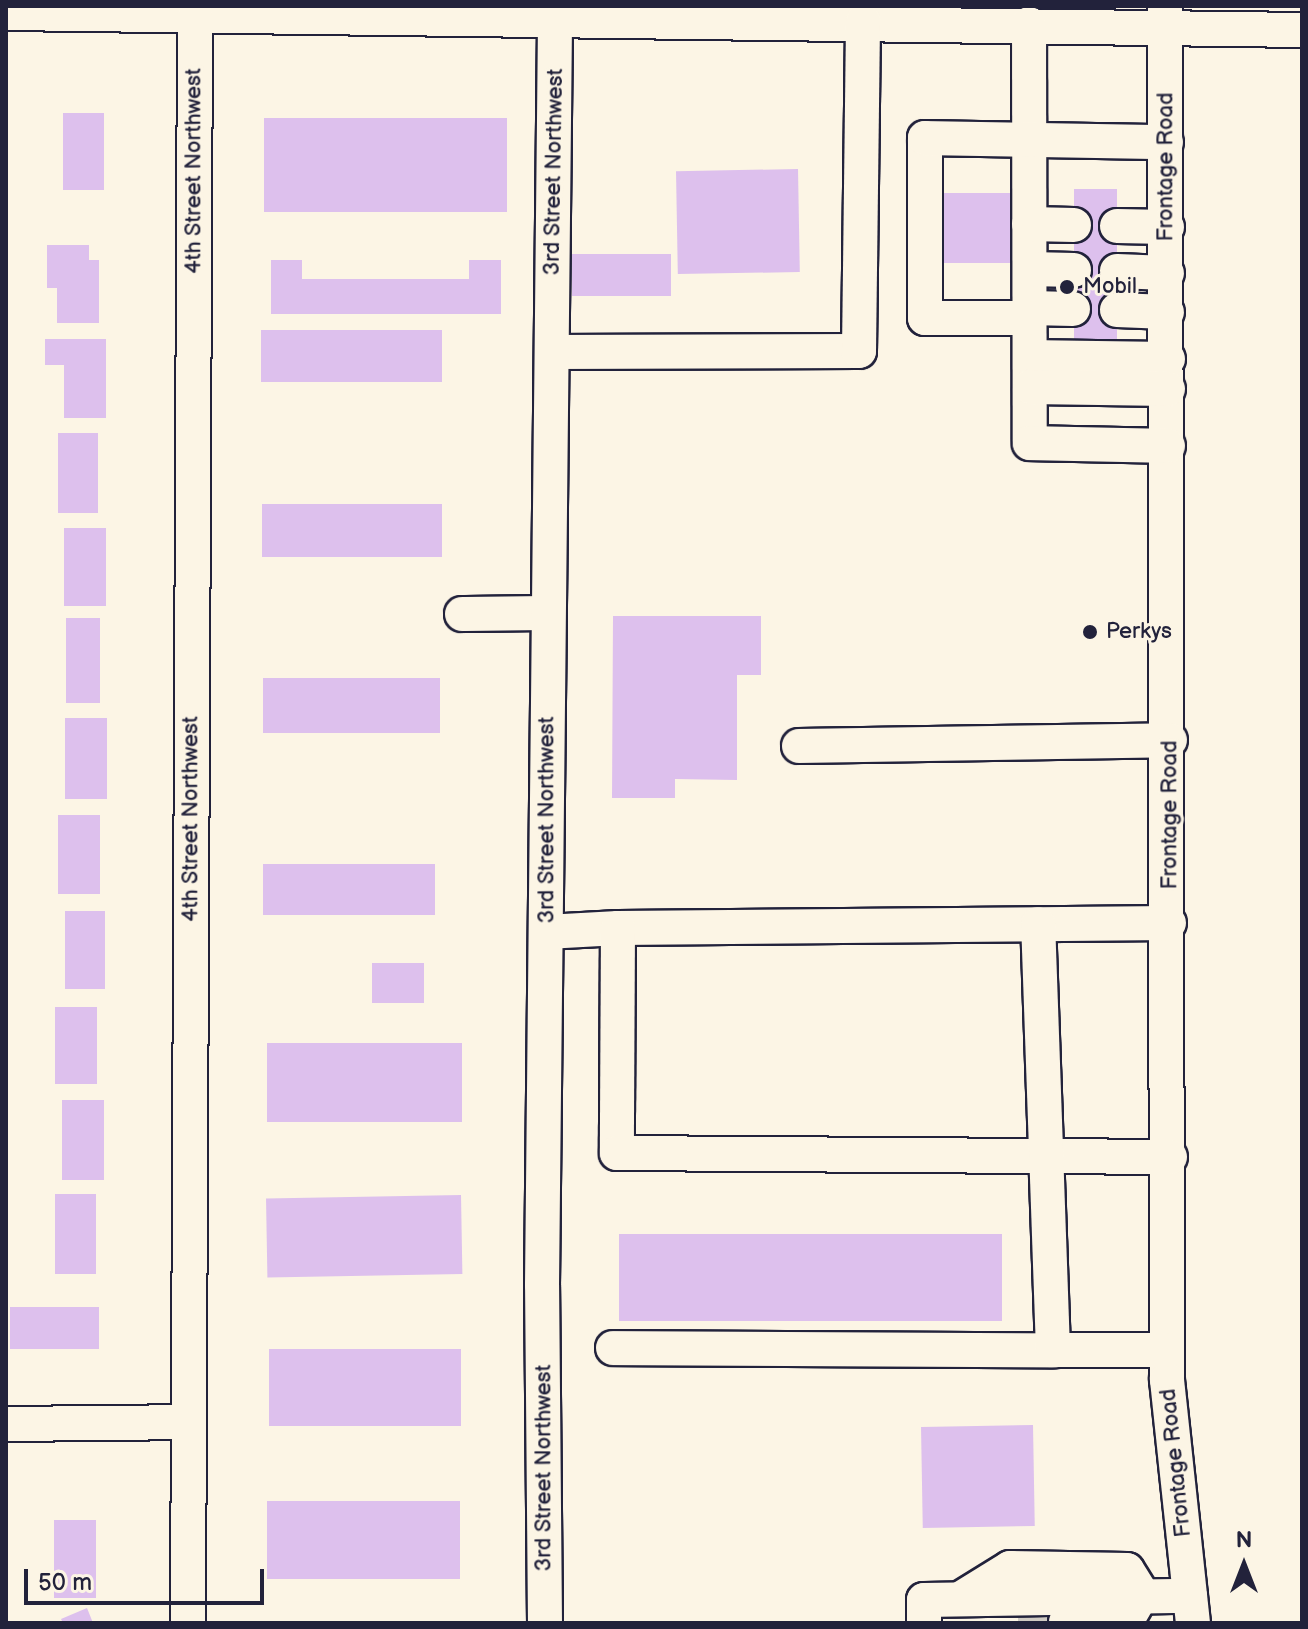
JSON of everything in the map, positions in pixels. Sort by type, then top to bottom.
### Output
[{"type":"street","points":[[6,13],[91,10],[195,15],[482,12],[555,18],[1029,24],[1166,16],[1302,30]]},
{"type":"street","name":"4th Street Northwest","points":[[188,1623],[195,15]]},
{"type":"street","name":"Frontage Road","points":[[1166,16],[1170,740],[1167,1350],[1192,1610]]},
{"type":"street","name":"3rd Street Northwest","points":[[545,1623],[546,932],[555,18]]},
{"type":"street","points":[[552,352],[859,351],[863,21]]},
{"type":"street","points":[[1029,24],[1030,443],[1168,446]]},
{"type":"street","points":[[1073,309],[925,318],[925,138],[1166,142]]},
{"type":"street","points":[[1029,224],[1074,225]]},
{"type":"street","points":[[1117,226],[1167,227]]},
{"type":"street","points":[[1030,269],[1074,270]]},
{"type":"street","points":[[1117,271],[1167,273]]},
{"type":"street","points":[[1117,310],[1167,312]]},
{"type":"street","points":[[1030,372],[1168,374]]},
{"type":"street","points":[[462,614],[548,613]]},
{"type":"street","points":[[799,746],[1170,740]]},
{"type":"street","points":[[546,932],[618,928],[1169,923]]},
{"type":"street","points":[[1038,924],[1053,1350]]},
{"type":"street","points":[[618,928],[617,1153],[1170,1157]]},
{"type":"street","points":[[613,1348],[1167,1350]]},
{"type":"street","points":[[6,1424],[189,1422]]},
{"type":"street","points":[[924,1612],[959,1600],[1142,1594],[1192,1610]]},
{"type":"street","points":[[1066,1622],[1126,1622],[1142,1594]]},
{"type":"street","points":[[959,1600],[1018,1622]]},
{"type":"building","points":[[63,113],[104,113],[104,190],[63,190]]},
{"type":"building","points":[[264,118],[507,118],[507,212],[264,212]]},
{"type":"building","points":[[798,169],[800,272],[678,274],[676,171]]},
{"type":"building","points":[[1074,189],[1117,189],[1117,350],[1074,350]]},
{"type":"building","points":[[939,193],[1011,193],[1011,263],[939,263]]},
{"type":"building","points":[[47,245],[89,245],[89,260],[99,260],[99,323],[57,323],[57,288],[47,288]]},
{"type":"building","points":[[572,254],[671,254],[671,296],[572,296]]},
{"type":"building","points":[[271,260],[302,260],[302,279],[469,279],[469,260],[501,260],[501,314],[271,314]]},
{"type":"building","points":[[261,330],[442,330],[442,382],[261,382]]},
{"type":"building","points":[[45,339],[106,339],[106,418],[64,418],[64,365],[45,365]]},
{"type":"building","points":[[58,433],[98,433],[98,513],[58,513]]},
{"type":"building","points":[[262,504],[442,504],[442,557],[262,557]]},
{"type":"building","points":[[64,528],[106,528],[106,606],[64,606]]},
{"type":"building","points":[[613,616],[761,616],[761,675],[737,675],[737,780],[675,779],[675,798],[612,798]]},
{"type":"building","points":[[66,618],[100,618],[100,703],[66,703]]},
{"type":"building","points":[[263,678],[440,678],[440,733],[263,733]]},
{"type":"building","points":[[65,718],[107,718],[107,799],[65,799]]},
{"type":"building","points":[[58,815],[100,815],[100,894],[58,894]]},
{"type":"building","points":[[263,864],[435,864],[435,915],[263,915]]},
{"type":"building","points":[[65,911],[105,911],[105,989],[65,989]]},
{"type":"building","points":[[372,963],[424,963],[424,1003],[372,1003]]},
{"type":"building","points":[[55,1007],[97,1007],[97,1084],[55,1084]]},
{"type":"building","points":[[267,1043],[462,1043],[462,1122],[267,1122]]},
{"type":"building","points":[[62,1100],[104,1100],[104,1180],[62,1180]]},
{"type":"building","points":[[55,1194],[96,1194],[96,1274],[55,1274]]},
{"type":"building","points":[[461,1195],[462,1274],[267,1277],[266,1198]]},
{"type":"building","points":[[619,1234],[1002,1234],[1002,1321],[619,1321]]},
{"type":"building","points":[[10,1307],[99,1307],[99,1349],[10,1349]]},
{"type":"building","points":[[269,1349],[461,1349],[461,1426],[269,1426]]},
{"type":"building","points":[[1033,1425],[1035,1526],[923,1528],[921,1427]]},
{"type":"building","points":[[267,1501],[460,1501],[460,1579],[267,1579]]},
{"type":"building","points":[[54,1520],[96,1520],[96,1598],[54,1598]]},
{"type":"building","points":[[87,1608],[93,1623],[63,1623],[61,1619]]},
{"type":"building","points":[[1018,1608],[1066,1608],[1066,1623],[1018,1623]]},
{"type":"tunnel","points":[[1018,1622],[1066,1622]]},
{"type":"place","name":"Mobil","points":[[1067,287]]},
{"type":"place","name":"Perkys","points":[[1090,632]]}]
